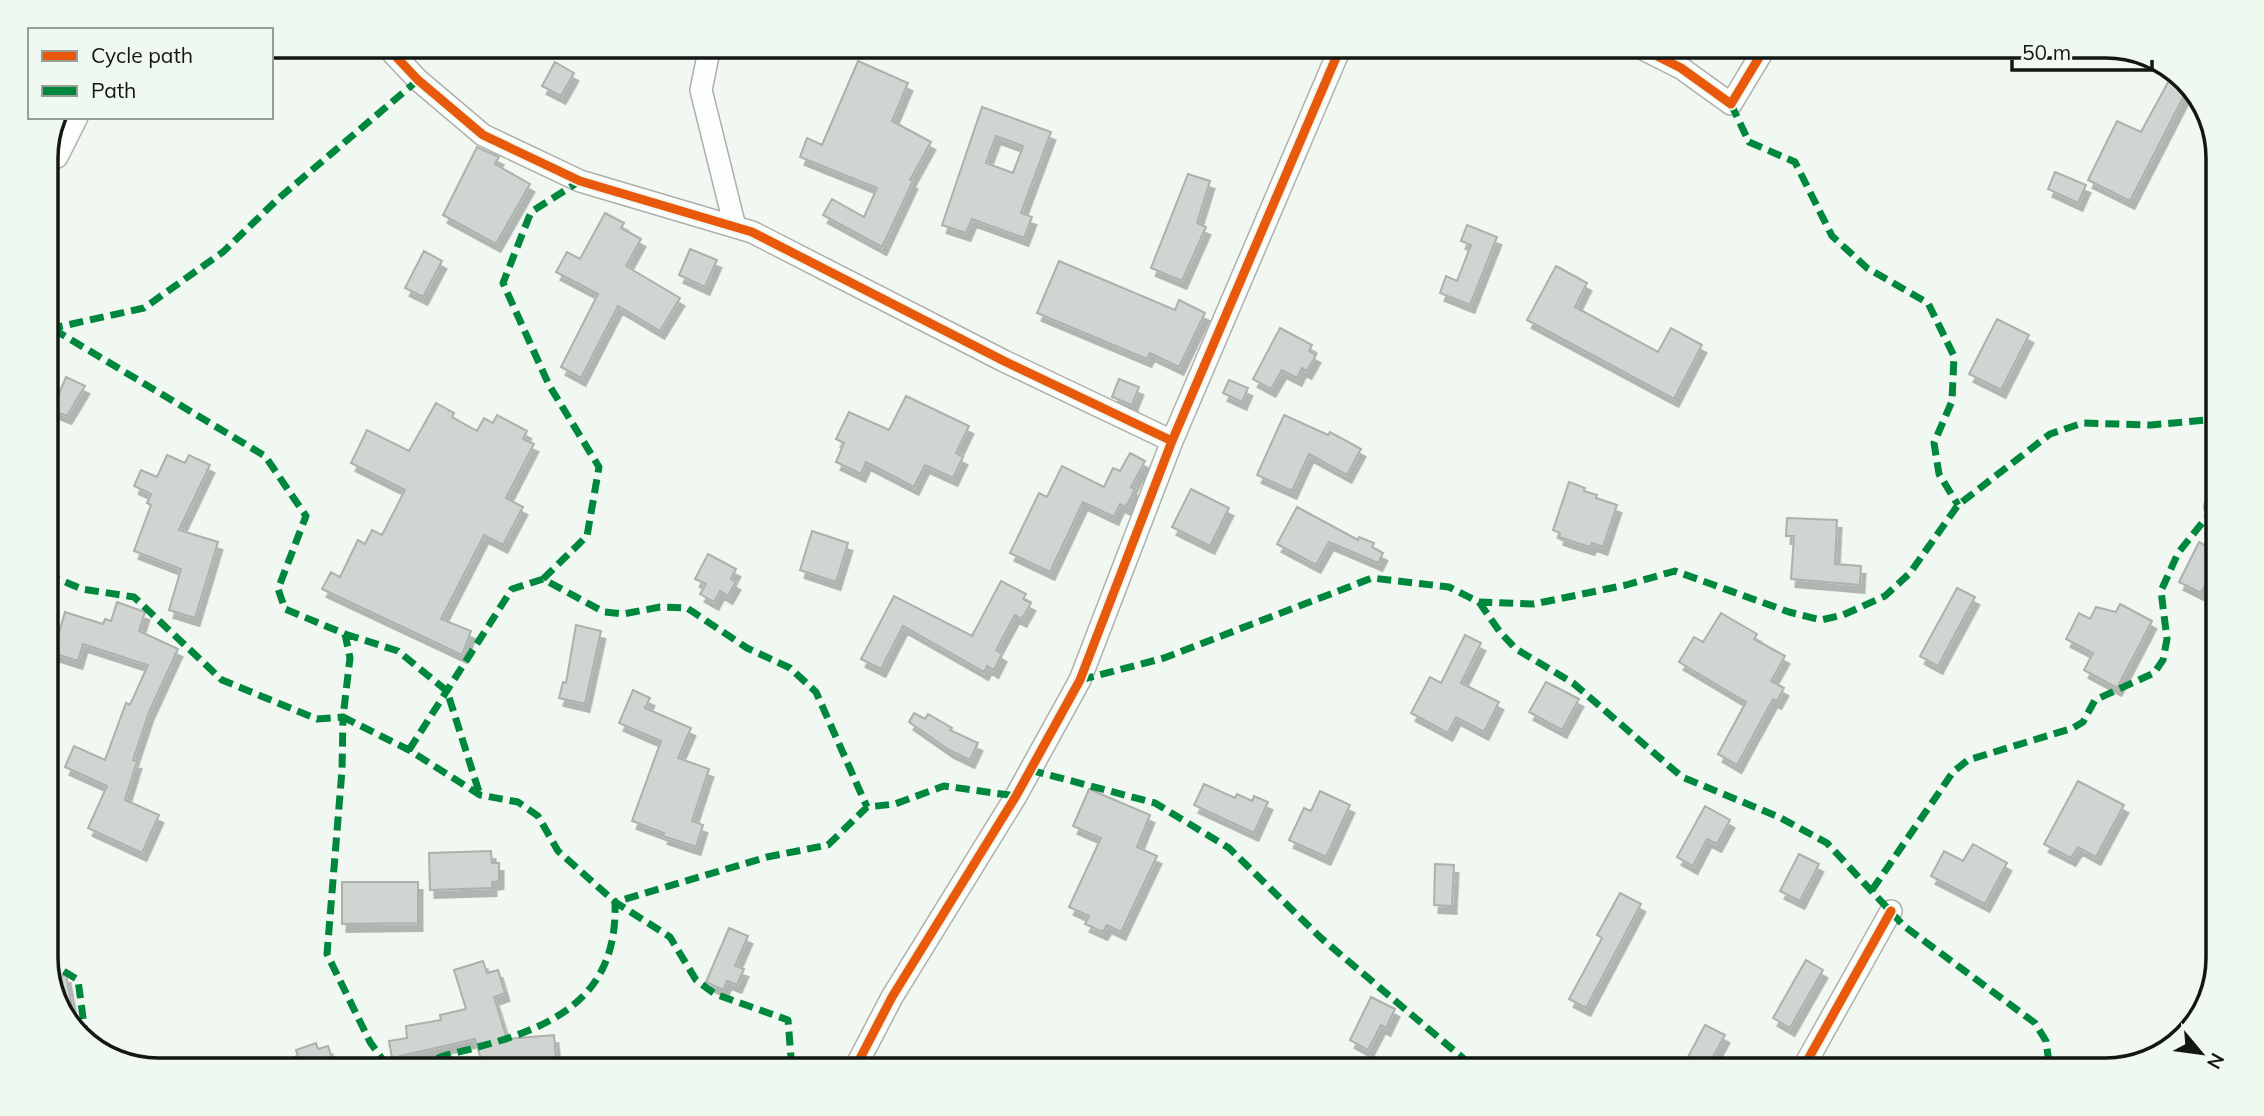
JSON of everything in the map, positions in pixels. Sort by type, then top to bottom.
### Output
[{"type":"street","points":[[398,58],[418,80],[483,135],[580,181],[752,232],[1004,361],[1172,441]]},
{"type":"street","points":[[708,58],[701,90],[735,227]]},
{"type":"street","points":[[860,1058],[892,997],[1016,796],[1080,680],[1172,441],[1336,58]]},
{"type":"street","points":[[1661,58],[1681,68],[1731,104],[1759,58]]},
{"type":"street","points":[[58,155],[76,119]]},
{"type":"street","points":[[1809,1058],[1891,911]]},
{"type":"building","points":[[858,61],[908,83],[892,121],[931,142],[910,180],[913,181],[882,247],[823,215],[832,199],[864,217],[877,188],[800,157],[807,138],[822,145]]},
{"type":"building","points":[[555,62],[574,73],[561,96],[542,86]]},
{"type":"building","points":[[2169,81],[2184,96],[2130,201],[2088,180],[2117,121],[2141,132]]},
{"type":"building","points":[[982,107],[1051,132],[1021,213],[1032,217],[1024,238],[972,219],[966,233],[942,225]],"holes":[[[996,136],[1023,146],[1013,173],[986,163]]]},
{"type":"building","points":[[477,147],[499,157],[495,164],[530,184],[496,244],[443,215]]},
{"type":"building","points":[[2055,172],[2086,185],[2078,203],[2048,189]]},
{"type":"building","points":[[1188,174],[1210,181],[1197,223],[1206,227],[1182,281],[1151,268]]},
{"type":"building","points":[[605,213],[624,223],[621,228],[641,239],[626,266],[680,298],[660,331],[618,306],[581,378],[561,367],[598,294],[556,272],[567,252],[580,259]]},
{"type":"building","points":[[1467,225],[1497,237],[1470,305],[1440,293],[1446,276],[1457,281],[1471,245],[1461,241]]},
{"type":"building","points":[[690,249],[717,260],[705,287],[679,275]]},
{"type":"building","points":[[424,251],[442,261],[423,297],[405,288]]},
{"type":"building","points":[[1059,261],[1175,310],[1179,300],[1205,313],[1179,367],[1150,353],[1147,359],[1037,313]]},
{"type":"building","points":[[1556,266],[1587,283],[1575,307],[1658,352],[1671,328],[1702,345],[1674,399],[1527,320]]},
{"type":"building","points":[[1997,319],[2029,335],[2001,390],[1969,374]]},
{"type":"building","points":[[1280,328],[1312,345],[1309,351],[1316,355],[1307,371],[1302,368],[1297,378],[1282,370],[1271,389],[1253,379]]},
{"type":"building","points":[[66,377],[85,386],[67,416],[58,412],[58,396]]},
{"type":"building","points":[[1119,379],[1139,387],[1132,405],[1112,397]]},
{"type":"building","points":[[1229,380],[1248,388],[1242,402],[1223,393]]},
{"type":"building","points":[[906,396],[969,426],[956,453],[963,457],[953,478],[925,465],[914,487],[866,462],[861,474],[836,462],[844,443],[836,439],[849,412],[889,430]]},
{"type":"building","points":[[436,403],[454,413],[452,417],[477,431],[484,418],[493,423],[497,415],[527,431],[523,439],[534,444],[506,498],[523,507],[503,545],[484,535],[441,619],[471,631],[462,655],[322,589],[331,572],[340,577],[358,540],[365,544],[372,530],[382,535],[405,490],[351,463],[367,430],[409,451]]},
{"type":"building","points":[[1284,415],[1328,435],[1330,432],[1361,449],[1347,475],[1309,454],[1292,491],[1257,475]]},
{"type":"building","points":[[1130,453],[1145,461],[1131,487],[1135,489],[1126,507],[1120,504],[1114,517],[1083,502],[1050,572],[1010,553],[1039,493],[1047,497],[1062,466],[1104,487],[1113,468],[1120,471]]},
{"type":"building","points":[[167,455],[185,463],[189,455],[210,465],[179,530],[218,542],[195,618],[169,610],[181,569],[134,551],[151,505],[147,503],[151,494],[134,486],[141,470],[157,477]]},
{"type":"building","points":[[1569,482],[1597,495],[1596,498],[1617,505],[1603,547],[1592,543],[1590,547],[1559,537],[1560,533],[1553,530]]},
{"type":"building","points":[[1191,489],[1229,508],[1210,546],[1172,527]]},
{"type":"building","points":[[1297,507],[1358,540],[1359,537],[1374,543],[1372,547],[1383,553],[1378,563],[1329,542],[1316,565],[1277,544]]},
{"type":"building","points":[[1787,518],[1837,520],[1835,564],[1861,566],[1860,585],[1791,579],[1794,536],[1786,536]]},
{"type":"building","points":[[812,531],[848,543],[836,582],[800,570]]},
{"type":"building","points":[[2199,542],[2206,546],[2206,584],[2201,593],[2179,582]]},
{"type":"building","points":[[708,554],[736,569],[731,579],[736,582],[728,596],[720,591],[714,602],[700,594],[706,584],[695,579]]},
{"type":"building","points":[[1001,581],[1026,594],[1023,599],[1031,603],[1022,619],[1015,615],[996,650],[1002,654],[994,670],[987,666],[984,672],[903,626],[881,669],[861,659],[894,596],[972,636]]},
{"type":"building","points":[[1957,588],[1975,597],[1938,666],[1920,656]]},
{"type":"building","points":[[117,602],[145,612],[139,631],[178,649],[149,712],[133,760],[137,761],[125,800],[159,815],[142,853],[88,828],[107,786],[65,767],[74,746],[105,760],[126,703],[130,705],[148,665],[83,644],[78,661],[58,655],[58,636],[65,612],[103,624],[105,619],[111,621]]},
{"type":"building","points":[[2120,604],[2152,621],[2117,688],[2084,670],[2093,653],[2066,639],[2079,613],[2090,619],[2096,607],[2116,612]]},
{"type":"building","points":[[1721,613],[1757,634],[1754,639],[1785,656],[1771,681],[1784,688],[1777,701],[1773,699],[1737,765],[1718,754],[1746,702],[1679,662],[1694,637],[1703,642]]},
{"type":"building","points":[[576,625],[601,631],[585,704],[559,698],[563,682],[566,683]]},
{"type":"building","points":[[1465,635],[1481,643],[1461,683],[1499,702],[1484,732],[1456,717],[1448,733],[1411,713],[1430,677],[1441,683]]},
{"type":"building","points":[[1546,682],[1579,699],[1562,730],[1529,712]]},
{"type":"building","points":[[633,690],[650,698],[645,708],[691,728],[678,758],[709,769],[692,821],[703,825],[696,847],[663,836],[664,833],[632,821],[661,741],[619,723]]},
{"type":"building","points":[[914,713],[925,719],[928,714],[952,728],[950,730],[978,743],[970,760],[949,750],[909,722]]},
{"type":"building","points":[[2078,781],[2124,805],[2096,857],[2078,847],[2071,858],[2044,844]]},
{"type":"building","points":[[1204,784],[1235,798],[1237,794],[1252,801],[1254,796],[1268,802],[1254,833],[1194,805]]},
{"type":"building","points":[[1089,789],[1150,815],[1137,847],[1157,856],[1121,932],[1107,925],[1103,932],[1085,924],[1089,916],[1069,907],[1101,838],[1073,826]]},
{"type":"building","points":[[1320,791],[1350,805],[1326,857],[1289,840],[1304,808],[1311,811]]},
{"type":"building","points":[[1705,806],[1730,820],[1717,844],[1707,839],[1693,866],[1677,857]]},
{"type":"building","points":[[1973,844],[2007,863],[1985,904],[1931,876],[1944,851],[1963,861]]},
{"type":"building","points":[[491,851],[492,863],[499,863],[499,881],[492,882],[492,888],[430,890],[429,853]]},
{"type":"building","points":[[1799,854],[1819,864],[1800,901],[1780,891]]},
{"type":"building","points":[[1435,864],[1454,865],[1452,906],[1434,905]]},
{"type":"building","points":[[342,882],[418,882],[418,923],[342,924]]},
{"type":"building","points":[[1620,893],[1641,904],[1586,1008],[1569,999],[1602,938],[1597,935]]},
{"type":"building","points":[[729,928],[748,936],[735,966],[744,969],[737,985],[727,981],[723,990],[706,982]]},
{"type":"building","points":[[1806,960],[1823,970],[1790,1028],[1773,1018]]},
{"type":"building","points":[[483,961],[487,973],[498,970],[505,993],[494,997],[507,1039],[554,1035],[556,1058],[481,1058],[475,1039],[392,1058],[389,1041],[407,1038],[406,1026],[441,1020],[440,1015],[466,1009],[454,970]]},
{"type":"building","points":[[66,975],[73,1010],[63,990],[60,976]]},
{"type":"building","points":[[1371,997],[1395,1009],[1386,1028],[1381,1025],[1368,1050],[1350,1040]]},
{"type":"building","points":[[1705,1025],[1725,1035],[1713,1058],[1687,1058]]},
{"type":"building","points":[[316,1043],[318,1049],[328,1046],[332,1058],[292,1058],[298,1056],[296,1050]]},
{"type":"marked path","points":[[58,327],[144,308],[223,252],[279,198],[418,80]]},
{"type":"marked path","points":[[1731,104],[1749,142],[1795,162],[1832,236],[1867,268],[1928,303],[1954,356],[1952,401],[1934,443],[1939,474],[1958,505]]},
{"type":"marked path","points":[[543,579],[587,536],[599,467],[549,385],[503,283],[531,212],[580,181]]},
{"type":"marked path","points":[[58,332],[265,456],[306,516],[278,589],[285,609],[345,634],[350,658],[343,717],[409,750],[480,795],[518,802],[538,816],[558,851],[615,902],[670,937],[696,980],[715,994],[788,1020],[791,1058]]},
{"type":"marked path","points":[[1080,680],[1164,658],[1372,578],[1449,587],[1479,602],[1534,604],[1626,585],[1675,571],[1789,612],[1821,620],[1843,615],[1885,596],[1910,573],[1958,505],[2050,434],[2083,423],[2151,425],[2206,420]]},
{"type":"marked path","points":[[1872,890],[1953,772],[1968,760],[2073,728],[2083,722],[2095,700],[2154,673],[2163,660],[2167,639],[2161,591],[2178,553],[2206,518]]},
{"type":"marked path","points":[[58,579],[82,589],[134,597],[222,680],[317,719],[343,717],[342,770],[327,954],[370,1042],[381,1058]]},
{"type":"marked path","points":[[409,750],[512,589],[543,579],[604,612],[623,614],[660,607],[687,608],[747,648],[790,668],[816,692],[867,807]]},
{"type":"marked path","points":[[1479,602],[1516,649],[1573,683],[1682,777],[1779,817],[1827,843],[1904,926],[2035,1023],[2046,1041],[2048,1058]]},
{"type":"marked path","points":[[345,634],[398,651],[447,691],[480,795]]},
{"type":"marked path","points":[[1030,770],[1155,803],[1229,848],[1321,938],[1463,1058]]},
{"type":"marked path","points":[[438,1058],[531,1030],[576,1003],[593,984],[606,962],[613,935],[615,902],[767,857],[828,845],[867,807],[895,804],[944,786],[1016,796]]},
{"type":"marked path","points":[[58,968],[78,980],[84,1025]]},
{"type":"cycle path","points":[[397,58],[418,80],[483,135],[580,181],[752,232],[1004,361],[1172,441]]},
{"type":"cycle path","points":[[860,1058],[892,997],[1016,796],[1080,680],[1172,441],[1336,58]]},
{"type":"cycle path","points":[[1661,58],[1681,68],[1731,104],[1759,58]]},
{"type":"cycle path","points":[[1809,1058],[1891,911]]}]
